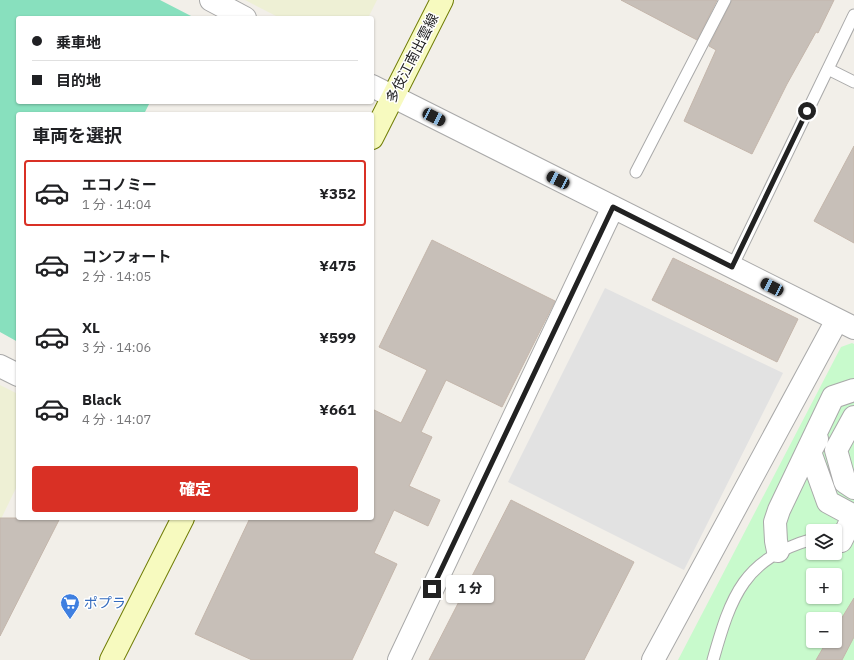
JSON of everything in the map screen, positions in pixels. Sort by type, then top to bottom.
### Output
[{"type":"main road","name":"多伎江南出雲線","points":[[374,134],[442,0]]},
{"type":"main road","points":[[111,660],[182,520]]},
{"type":"street","points":[[211,0],[241,16]]},
{"type":"street","points":[[374,87],[846,324],[653,660]]},
{"type":"street","points":[[398,660],[613,207]]},
{"type":"street","points":[[0,366],[16,374]]},
{"type":"street","points":[[828,502],[810,452],[833,397],[854,390]]},
{"type":"street","points":[[854,417],[836,450],[847,467],[844,482],[854,488]]},
{"type":"street","points":[[822,424],[854,442]]},
{"type":"street","points":[[778,551],[775,522],[791,483],[822,424]]},
{"type":"street","points":[[818,474],[847,467]]},
{"type":"street","points":[[791,483],[854,515],[843,541]]},
{"type":"lane","points":[[636,172],[725,0]]},
{"type":"lane","points":[[732,267],[854,15]]},
{"type":"lane","points":[[828,69],[854,82]]},
{"type":"lane","points":[[713,660],[733,601],[741,586],[762,562],[778,551],[806,541]]},
{"type":"green space","points":[[0,0],[160,0],[191,16],[16,16],[16,104],[149,104],[145,112],[16,112],[16,341],[0,332]]},
{"type":"green space","points":[[245,0],[377,0],[369,16],[276,16]]},
{"type":"green space","points":[[852,343],[854,344],[854,660],[678,660],[841,347]]},
{"type":"green space","points":[[0,385],[16,393],[16,488],[0,521]]},
{"type":"shaded area","points":[[605,288],[783,373],[684,570],[508,482]]},
{"type":"building","points":[[621,0],[717,0],[697,40]]},
{"type":"building","points":[[732,0],[834,0],[818,33],[816,32],[787,84],[752,154],[684,121],[716,50],[709,46]]},
{"type":"building","points":[[854,146],[854,243],[814,221]]},
{"type":"building","points":[[432,240],[555,301],[502,407],[446,380],[421,432],[432,437],[409,486],[440,500],[428,526],[394,510],[374,553],[397,564],[352,660],[252,660],[195,634],[249,520],[374,520],[374,410],[401,423],[427,370],[379,347]]},
{"type":"building","points":[[673,258],[798,319],[777,362],[652,300]]},
{"type":"building","points":[[511,500],[634,562],[584,660],[429,660]]},
{"type":"building","points":[[0,518],[16,518],[16,520],[59,520],[0,636]]},
{"type":"building","points":[[854,598],[854,637],[842,660],[816,660],[823,648],[842,648],[842,618]]},
{"type":"place","name":"ポプラ","points":[[70,620]]},
{"type":"route","points":[[432,589],[613,207],[732,267],[807,111]]}]
